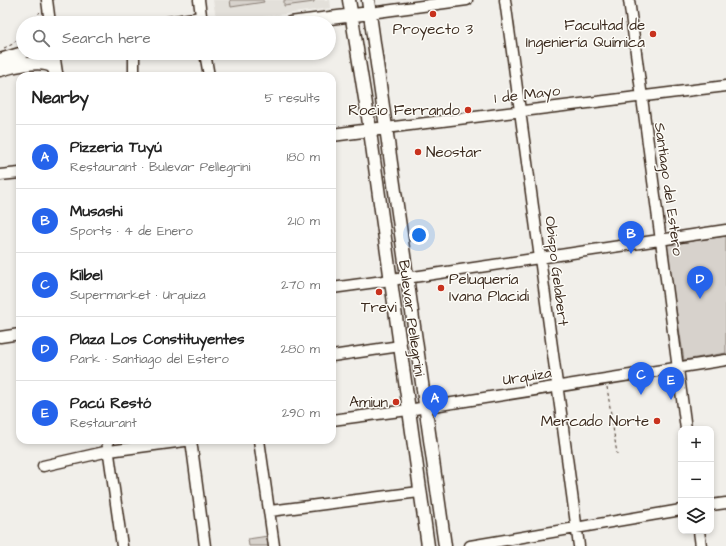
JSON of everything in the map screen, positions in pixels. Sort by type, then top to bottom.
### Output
[{"type":"main road","name":"Bulevar Pellegrini","points":[[349,0],[391,280],[419,492],[428,546]]},
{"type":"main road","name":"Bulevar Pellegrini","points":[[368,0],[445,546]]},
{"type":"main road","points":[[336,17],[370,13]]},
{"type":"main road","points":[[0,60],[16,55]]},
{"type":"main road","points":[[0,70],[14,66],[43,63],[49,64],[55,72]]},
{"type":"main road","name":"1 de Mayo","points":[[336,135],[386,128]]},
{"type":"street","points":[[199,0],[201,16]]},
{"type":"street","points":[[370,13],[467,0]]},
{"type":"street","name":"Obispo Gelabert","points":[[505,0],[579,546]]},
{"type":"street","name":"Santiago del Estero","points":[[629,0],[686,426]]},
{"type":"street","points":[[48,1],[49,16]]},
{"type":"street","points":[[55,60],[57,72]]},
{"type":"street","points":[[134,60],[134,72]]},
{"type":"street","points":[[206,60],[208,72]]},
{"type":"street","name":"1 de Mayo","points":[[386,128],[726,86]]},
{"type":"street","points":[[0,175],[16,173]]},
{"type":"street","points":[[336,287],[726,230]]},
{"type":"street","points":[[0,337],[16,335]]},
{"type":"street","points":[[336,355],[400,346]]},
{"type":"street","name":"Urquiza","points":[[336,419],[408,410],[726,360]]},
{"type":"street","points":[[108,444],[122,546]]},
{"type":"street","points":[[43,466],[109,451],[161,444]]},
{"type":"street","points":[[192,444],[205,546]]},
{"type":"street","points":[[260,444],[274,546]]},
{"type":"street","points":[[270,511],[419,492]]},
{"type":"street","points":[[714,504],[726,502]]},
{"type":"street","points":[[470,546],[678,510]]},
{"type":"street","points":[[699,534],[701,546]]},
{"type":"path","points":[[36,16],[48,1]]},
{"type":"path","points":[[0,50],[14,44],[16,41]]},
{"type":"path","points":[[606,379],[617,454]]},
{"type":"shaded area","points":[[213,0],[330,0],[331,8],[270,16],[216,16]]},
{"type":"shaded area","points":[[230,0],[263,0],[264,2],[231,7]]},
{"type":"shaded area","points":[[284,0],[314,0],[314,2],[284,6]]},
{"type":"shaded area","points":[[726,236],[726,353],[684,360],[666,245]]},
{"type":"shaded area","points":[[268,536],[270,546],[249,546],[248,539]]},
{"type":"place","name":"Proyecto 3","points":[[433,14]]},
{"type":"place","name":"Facultad de Ingeniería Química","points":[[653,34]]},
{"type":"place","name":"Rocio Ferrando","points":[[468,110]]},
{"type":"place","name":"Neostar","points":[[418,152]]},
{"type":"place","name":"Musashi","points":[[631,254]]},
{"type":"place","name":"Peluquería Ivana Placidi","points":[[441,288]]},
{"type":"place","name":"Trevi","points":[[379,292]]},
{"type":"place","name":"Plaza Los Constituyentes","points":[[700,299]]},
{"type":"place","name":"Kilbel","points":[[641,395]]},
{"type":"place","name":"Pacú Restó","points":[[671,400]]},
{"type":"place","name":"Amiun","points":[[396,402]]},
{"type":"place","name":"Pizzeria Tuyú","points":[[435,418]]},
{"type":"place","name":"Mercado Norte","points":[[657,421]]}]
